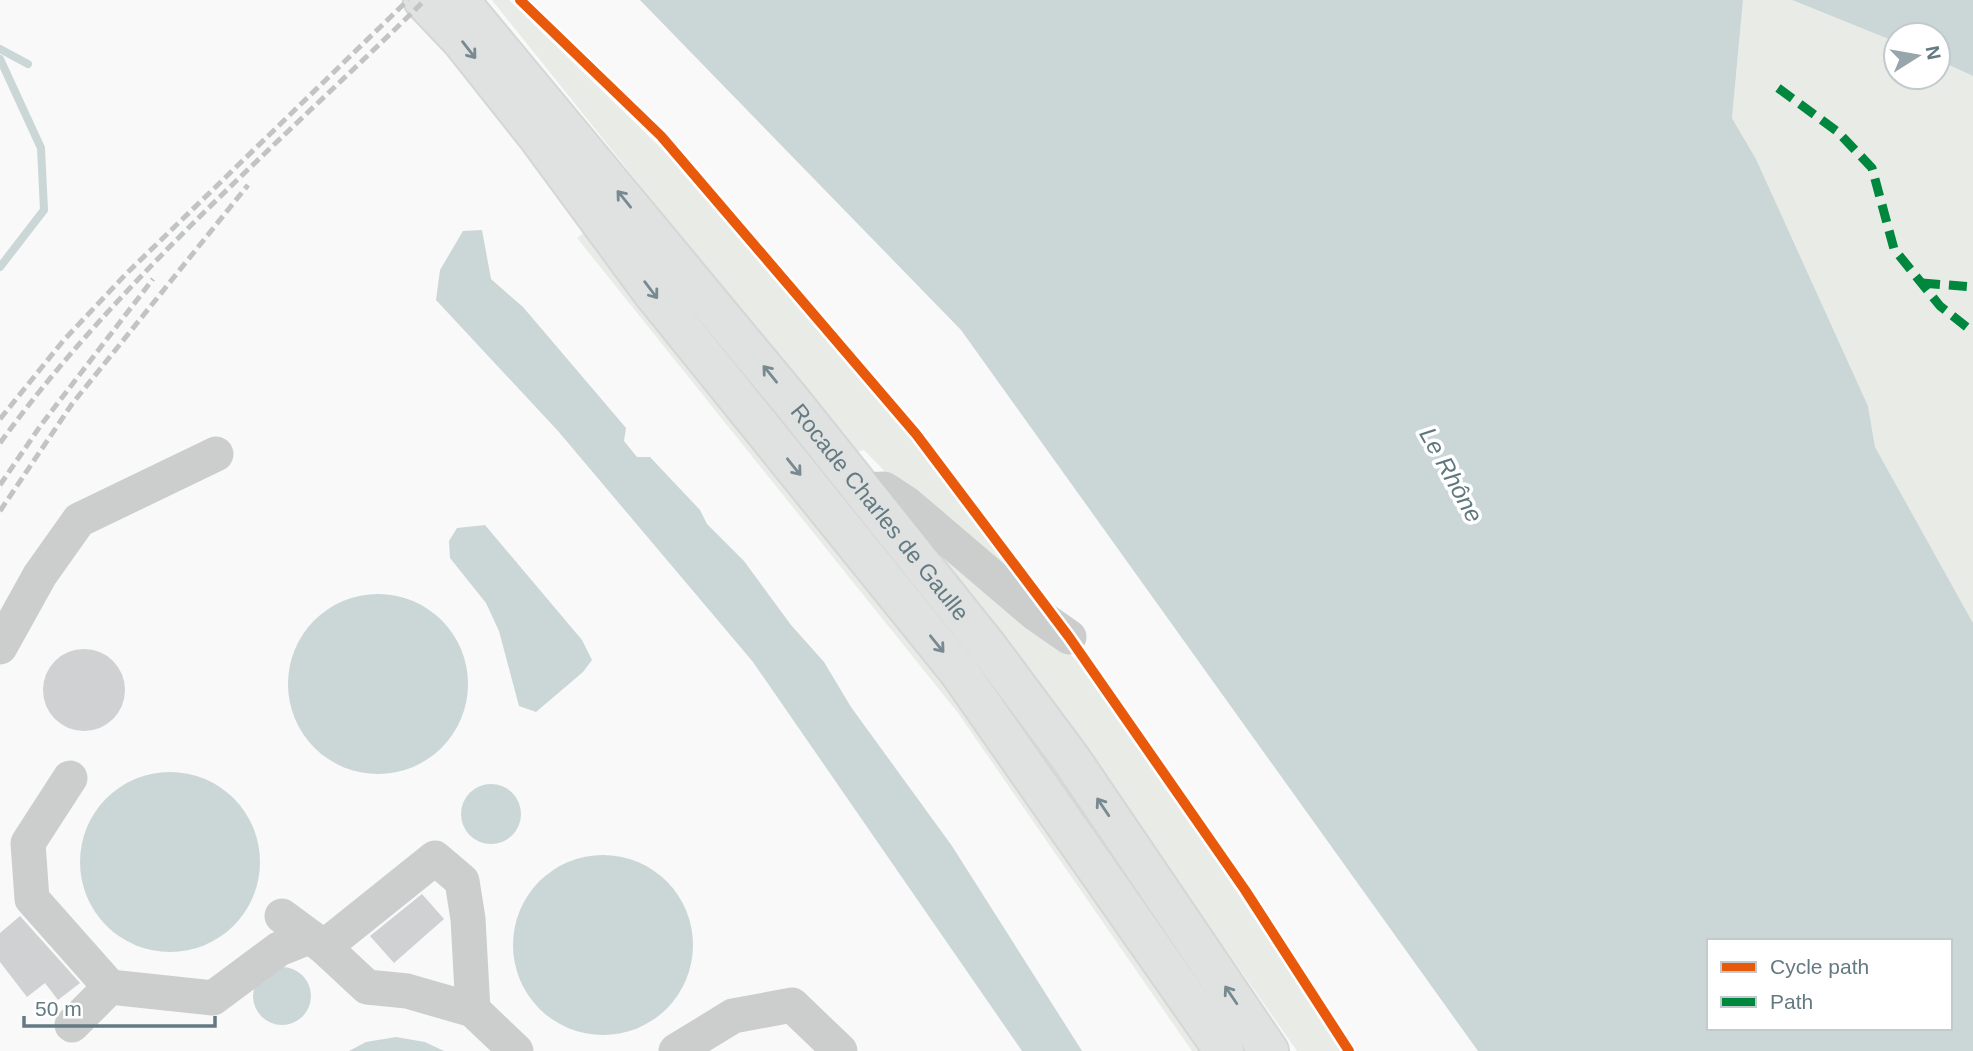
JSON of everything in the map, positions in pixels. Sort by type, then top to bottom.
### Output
[{"type":"main road","name":"Rocade Charles de Gaulle","points":[[423,0],[470,51],[538,137],[652,292],[967,682],[1224,1051]]},
{"type":"main road","name":"Rocade Charles de Gaulle","points":[[459,0],[863,490],[987,646],[1071,759],[1269,1051]]},
{"type":"lane","points":[[0,647],[40,575],[79,520],[216,454]]},
{"type":"lane","points":[[863,490],[884,489],[907,504],[1037,614],[1069,637]]},
{"type":"lane","points":[[70,778],[28,843],[32,899],[110,987],[212,998],[305,933],[362,920],[435,858],[462,881],[468,919],[473,1010]]},
{"type":"lane","points":[[305,933],[367,987],[407,991],[473,1010],[516,1051]]},
{"type":"lane","points":[[72,1025],[110,987]]},
{"type":"lane","points":[[676,1051],[733,1016],[792,1005],[840,1051]]},
{"type":"shaded area","points":[[492,0],[509,0],[662,149],[906,429],[1043,608],[937,525],[864,450],[854,453]]},
{"type":"shaded area","points":[[1743,0],[1792,0],[1882,36],[1882,91],[1952,91],[1952,66],[1973,76],[1973,623],[1875,447],[1868,406],[1756,159],[1732,118]]},
{"type":"shaded area","points":[[586,231],[976,721],[1204,1051],[1192,1051],[958,713],[577,238]]},
{"type":"shaded area","points":[[922,531],[1050,635],[1083,667],[1158,773],[1342,1051],[1297,1051],[1024,663]]},
{"type":"water","name":"Le Rhône","points":[[640,0],[1743,0],[1732,118],[1756,159],[1868,406],[1875,447],[1973,623],[1973,1051],[1478,1051],[961,330]]},
{"type":"water","points":[[1792,0],[1973,0],[1973,76],[1952,66],[1952,21],[1882,21],[1882,36]]},
{"type":"water","points":[[482,230],[491,279],[523,307],[626,428],[624,441],[637,457],[650,457],[700,510],[707,524],[744,561],[791,625],[824,662],[851,707],[952,846],[1082,1051],[1022,1051],[753,662],[558,431],[436,300],[440,270],[463,231]]},
{"type":"water","points":[[485,525],[582,640],[592,660],[583,672],[536,712],[519,706],[499,631],[486,603],[450,558],[449,541],[457,528]]},
{"type":"water","points":[[378,594],[413,600],[442,620],[462,649],[468,684],[462,719],[442,748],[413,768],[378,774],[343,768],[314,748],[294,719],[288,684],[294,649],[314,620],[343,600]]},
{"type":"water","points":[[170,772],[188,773],[205,779],[234,798],[253,827],[259,844],[259,880],[253,897],[234,926],[205,945],[188,951],[170,952],[152,951],[135,945],[106,926],[87,897],[81,880],[80,862],[81,844],[87,827],[106,798],[135,779],[152,773]]},
{"type":"water","points":[[485,784],[497,784],[516,797],[521,814],[519,826],[508,839],[497,844],[485,844],[466,831],[461,820],[461,808],[474,789]]},
{"type":"water","points":[[603,855],[621,856],[638,862],[667,881],[686,910],[692,927],[692,963],[686,980],[667,1009],[638,1028],[621,1034],[603,1035],[585,1034],[568,1028],[539,1009],[520,980],[514,963],[513,945],[514,927],[520,910],[539,881],[568,862],[585,856]]},
{"type":"water","points":[[276,967],[288,967],[303,975],[311,990],[311,1002],[303,1017],[288,1025],[276,1025],[261,1017],[253,1002],[253,990],[261,975]]},
{"type":"water","points":[[396,1037],[425,1042],[444,1051],[349,1051],[366,1042]]},
{"type":"building","points":[[76,649],[92,649],[107,656],[118,667],[125,682],[122,706],[113,719],[92,731],[76,731],[61,724],[50,713],[43,698],[43,682],[50,667],[61,656]]},
{"type":"building","points":[[422,894],[444,919],[394,963],[370,936]]},
{"type":"building","points":[[20,916],[80,983],[58,1000],[45,983],[27,997],[0,962],[0,933]]},
{"type":"waterway","points":[[0,49],[28,64]]},
{"type":"waterway","points":[[0,59],[41,148],[44,210],[0,267]]},
{"type":"railway","points":[[0,419],[63,341],[126,274],[408,0]]},
{"type":"railway","points":[[0,443],[96,325],[149,268],[425,0]]},
{"type":"railway","points":[[0,511],[72,404],[248,185]]},
{"type":"railway","points":[[0,485],[41,425],[153,279]]},
{"type":"marked path","points":[[1778,88],[1838,132],[1872,168],[1894,249],[1940,306],[1973,332]]},
{"type":"marked path","points":[[1922,283],[1973,287]]},
{"type":"cycle path","points":[[520,0],[661,136],[916,434],[1069,637],[1245,890],[1349,1051]]}]
